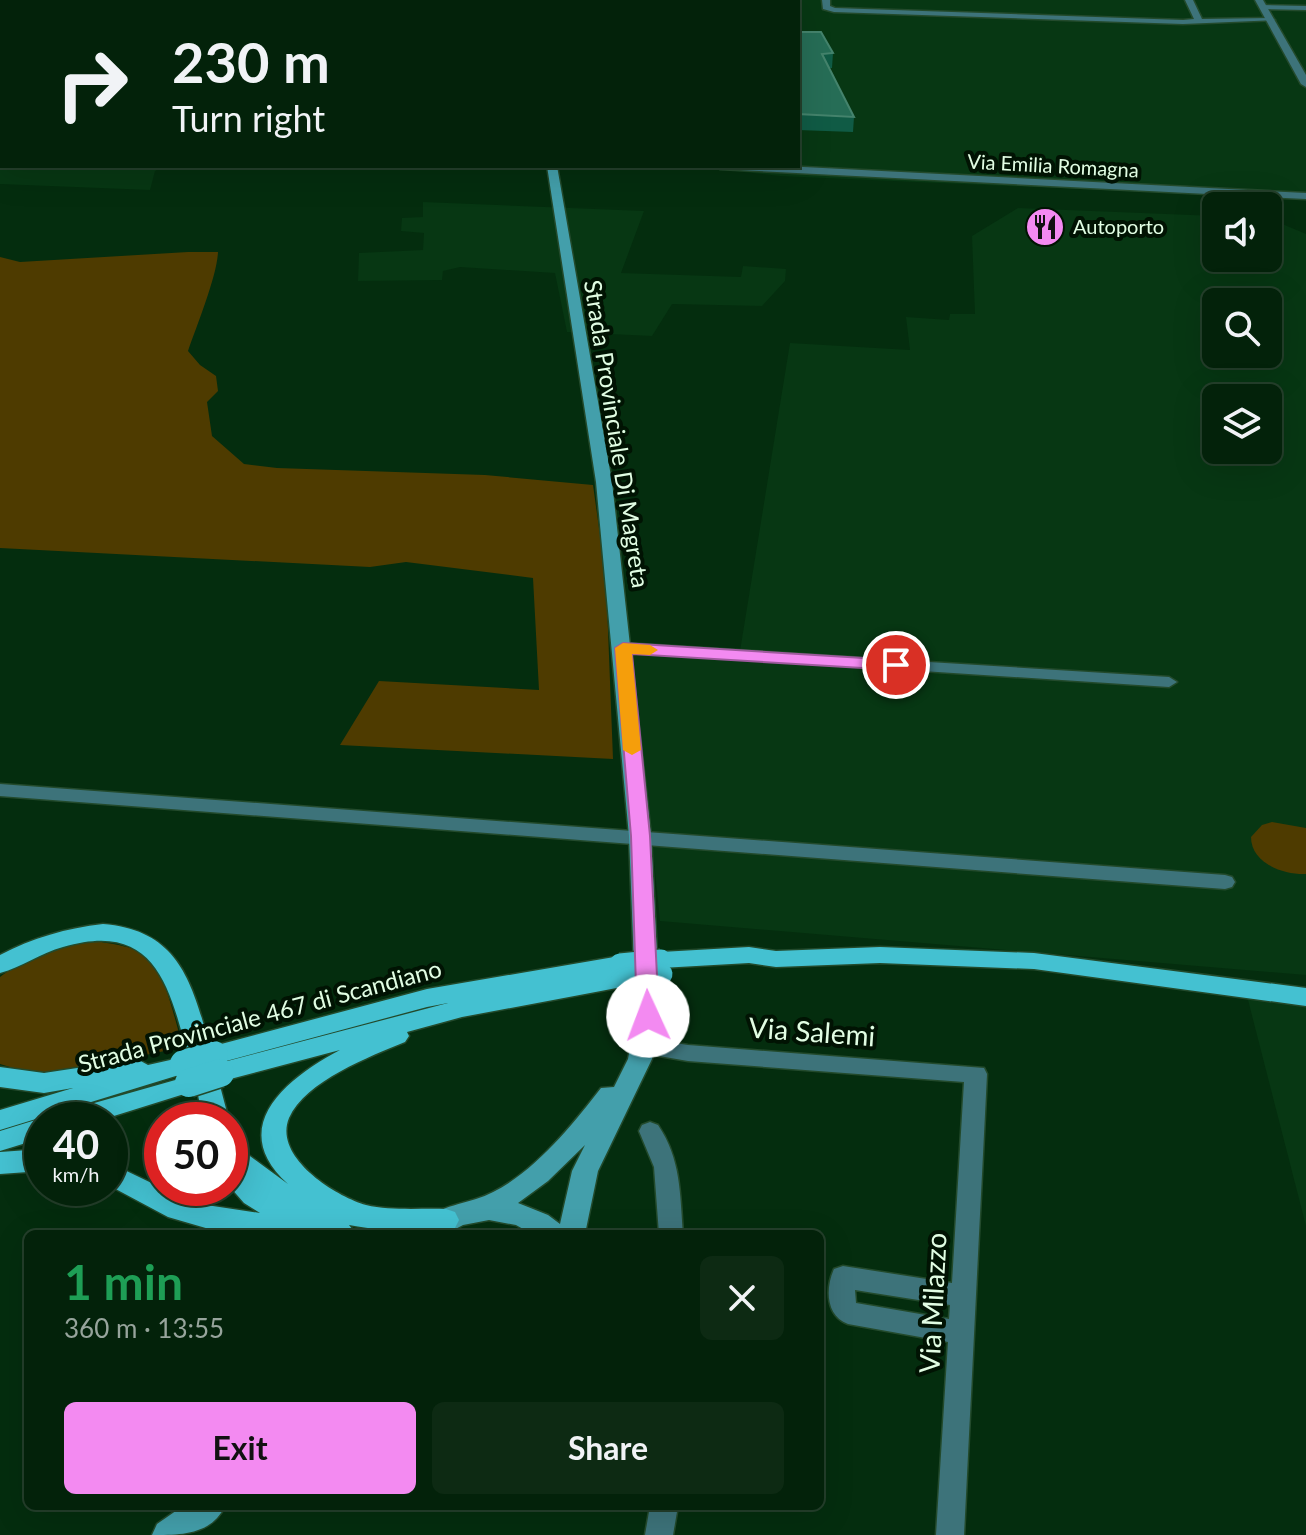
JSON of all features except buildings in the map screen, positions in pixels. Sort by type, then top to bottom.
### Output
[{"type":"main road","name":"Strada Provinciale Di Magreta","points":[[558,168],[557,199],[604,482],[623,648],[640,836],[648,1016],[644,1046]]},
{"type":"main road","points":[[0,965],[29,948],[69,935],[105,932],[133,938],[158,951],[175,977],[211,1102]]},
{"type":"main road","name":"Strada Provinciale 467 di Scandiano","points":[[217,1064],[427,998],[661,967],[751,966],[776,959],[880,955],[1034,961],[1306,997]]},
{"type":"main road","name":"Strada Provinciale 467 di Scandiano","points":[[0,1120],[181,1071],[621,972]]},
{"type":"main road","points":[[351,1224],[322,1197],[292,1177],[279,1160],[273,1137],[276,1119],[286,1098],[302,1082],[352,1054],[436,1023],[462,1008]]},
{"type":"main road","points":[[248,1192],[257,1200],[351,1224],[378,1218],[436,1227],[483,1209],[550,1168],[576,1141],[644,1046]]},
{"type":"main road","points":[[572,1230],[585,1171],[644,1046]]},
{"type":"main road","points":[[0,1077],[44,1083],[129,1068],[181,1071]]},
{"type":"main road","name":"Strada Provinciale 467 di Scandiano","points":[[110,1102],[181,1071]]},
{"type":"main road","points":[[0,1141],[24,1134]]},
{"type":"main road","points":[[0,1163],[24,1161]]},
{"type":"main road","points":[[128,1183],[205,1218],[287,1225],[309,1230]]},
{"type":"main road","points":[[483,1209],[522,1214],[546,1230]]},
{"type":"main road","points":[[168,1535],[203,1510]]},
{"type":"street","points":[[826,0],[829,9],[857,11],[1199,22],[1271,20]]},
{"type":"street","points":[[857,11],[859,0]]},
{"type":"street","points":[[1189,0],[1199,22]]},
{"type":"street","points":[[1261,4],[1306,8]]},
{"type":"street","points":[[1261,4],[1306,84]]},
{"type":"street","name":"Via Emilia Romagna","points":[[800,167],[1306,193]]},
{"type":"street","points":[[623,648],[1169,682]]},
{"type":"street","points":[[0,790],[1225,882]]},
{"type":"street","name":"Via Salemi","points":[[644,1046],[688,1053],[976,1074]]},
{"type":"street","name":"Via Milazzo","points":[[950,1535],[976,1074]]},
{"type":"street","points":[[650,1131],[660,1142],[666,1163],[671,1230]]},
{"type":"street","points":[[961,1333],[848,1313],[841,1303],[843,1277],[963,1296]]},
{"type":"street","points":[[659,1535],[663,1510]]},
{"type":"shaded area","points":[[800,0],[1306,0],[1306,199],[1282,198],[1282,192],[1202,192],[1202,194],[780,176],[707,168],[800,168]]},
{"type":"shaded area","points":[[0,168],[161,168],[155,171],[150,190],[0,184]]},
{"type":"shaded area","points":[[423,202],[644,211],[621,273],[741,277],[743,266],[786,269],[785,281],[762,306],[672,304],[652,336],[567,332],[555,273],[460,267],[443,271],[442,280],[358,281],[359,253],[423,250],[424,233],[401,231],[402,218],[423,217]]},
{"type":"shaded area","points":[[1018,208],[1202,215],[1202,272],[1282,272],[1282,224],[1306,234],[1306,975],[660,921],[632,644],[740,651],[790,343],[910,350],[906,317],[949,320],[950,314],[975,314],[972,236]]},
{"type":"shaded area","points":[[218,252],[210,287],[188,351],[200,365],[216,376],[218,391],[207,402],[212,436],[244,464],[277,468],[485,475],[593,485],[606,578],[613,759],[340,745],[379,681],[539,690],[533,578],[406,562],[370,567],[0,548],[0,257],[20,262]]},
{"type":"shaded area","points":[[1272,822],[1306,828],[1306,874],[1278,870],[1256,854],[1251,837],[1262,825]]},
{"type":"shaded area","points":[[95,941],[131,948],[149,958],[165,987],[183,1047],[43,1077],[0,1064],[0,977],[45,952]]},
{"type":"shaded area","points":[[1247,996],[1306,1003],[1306,1226]]},
{"type":"slow traffic","points":[[632,750],[623,648],[650,650]]},
{"type":"place","name":"Autoporto","points":[[1045,227]]},
{"type":"route","points":[[648,1016],[640,836],[623,648],[896,665]]}]
